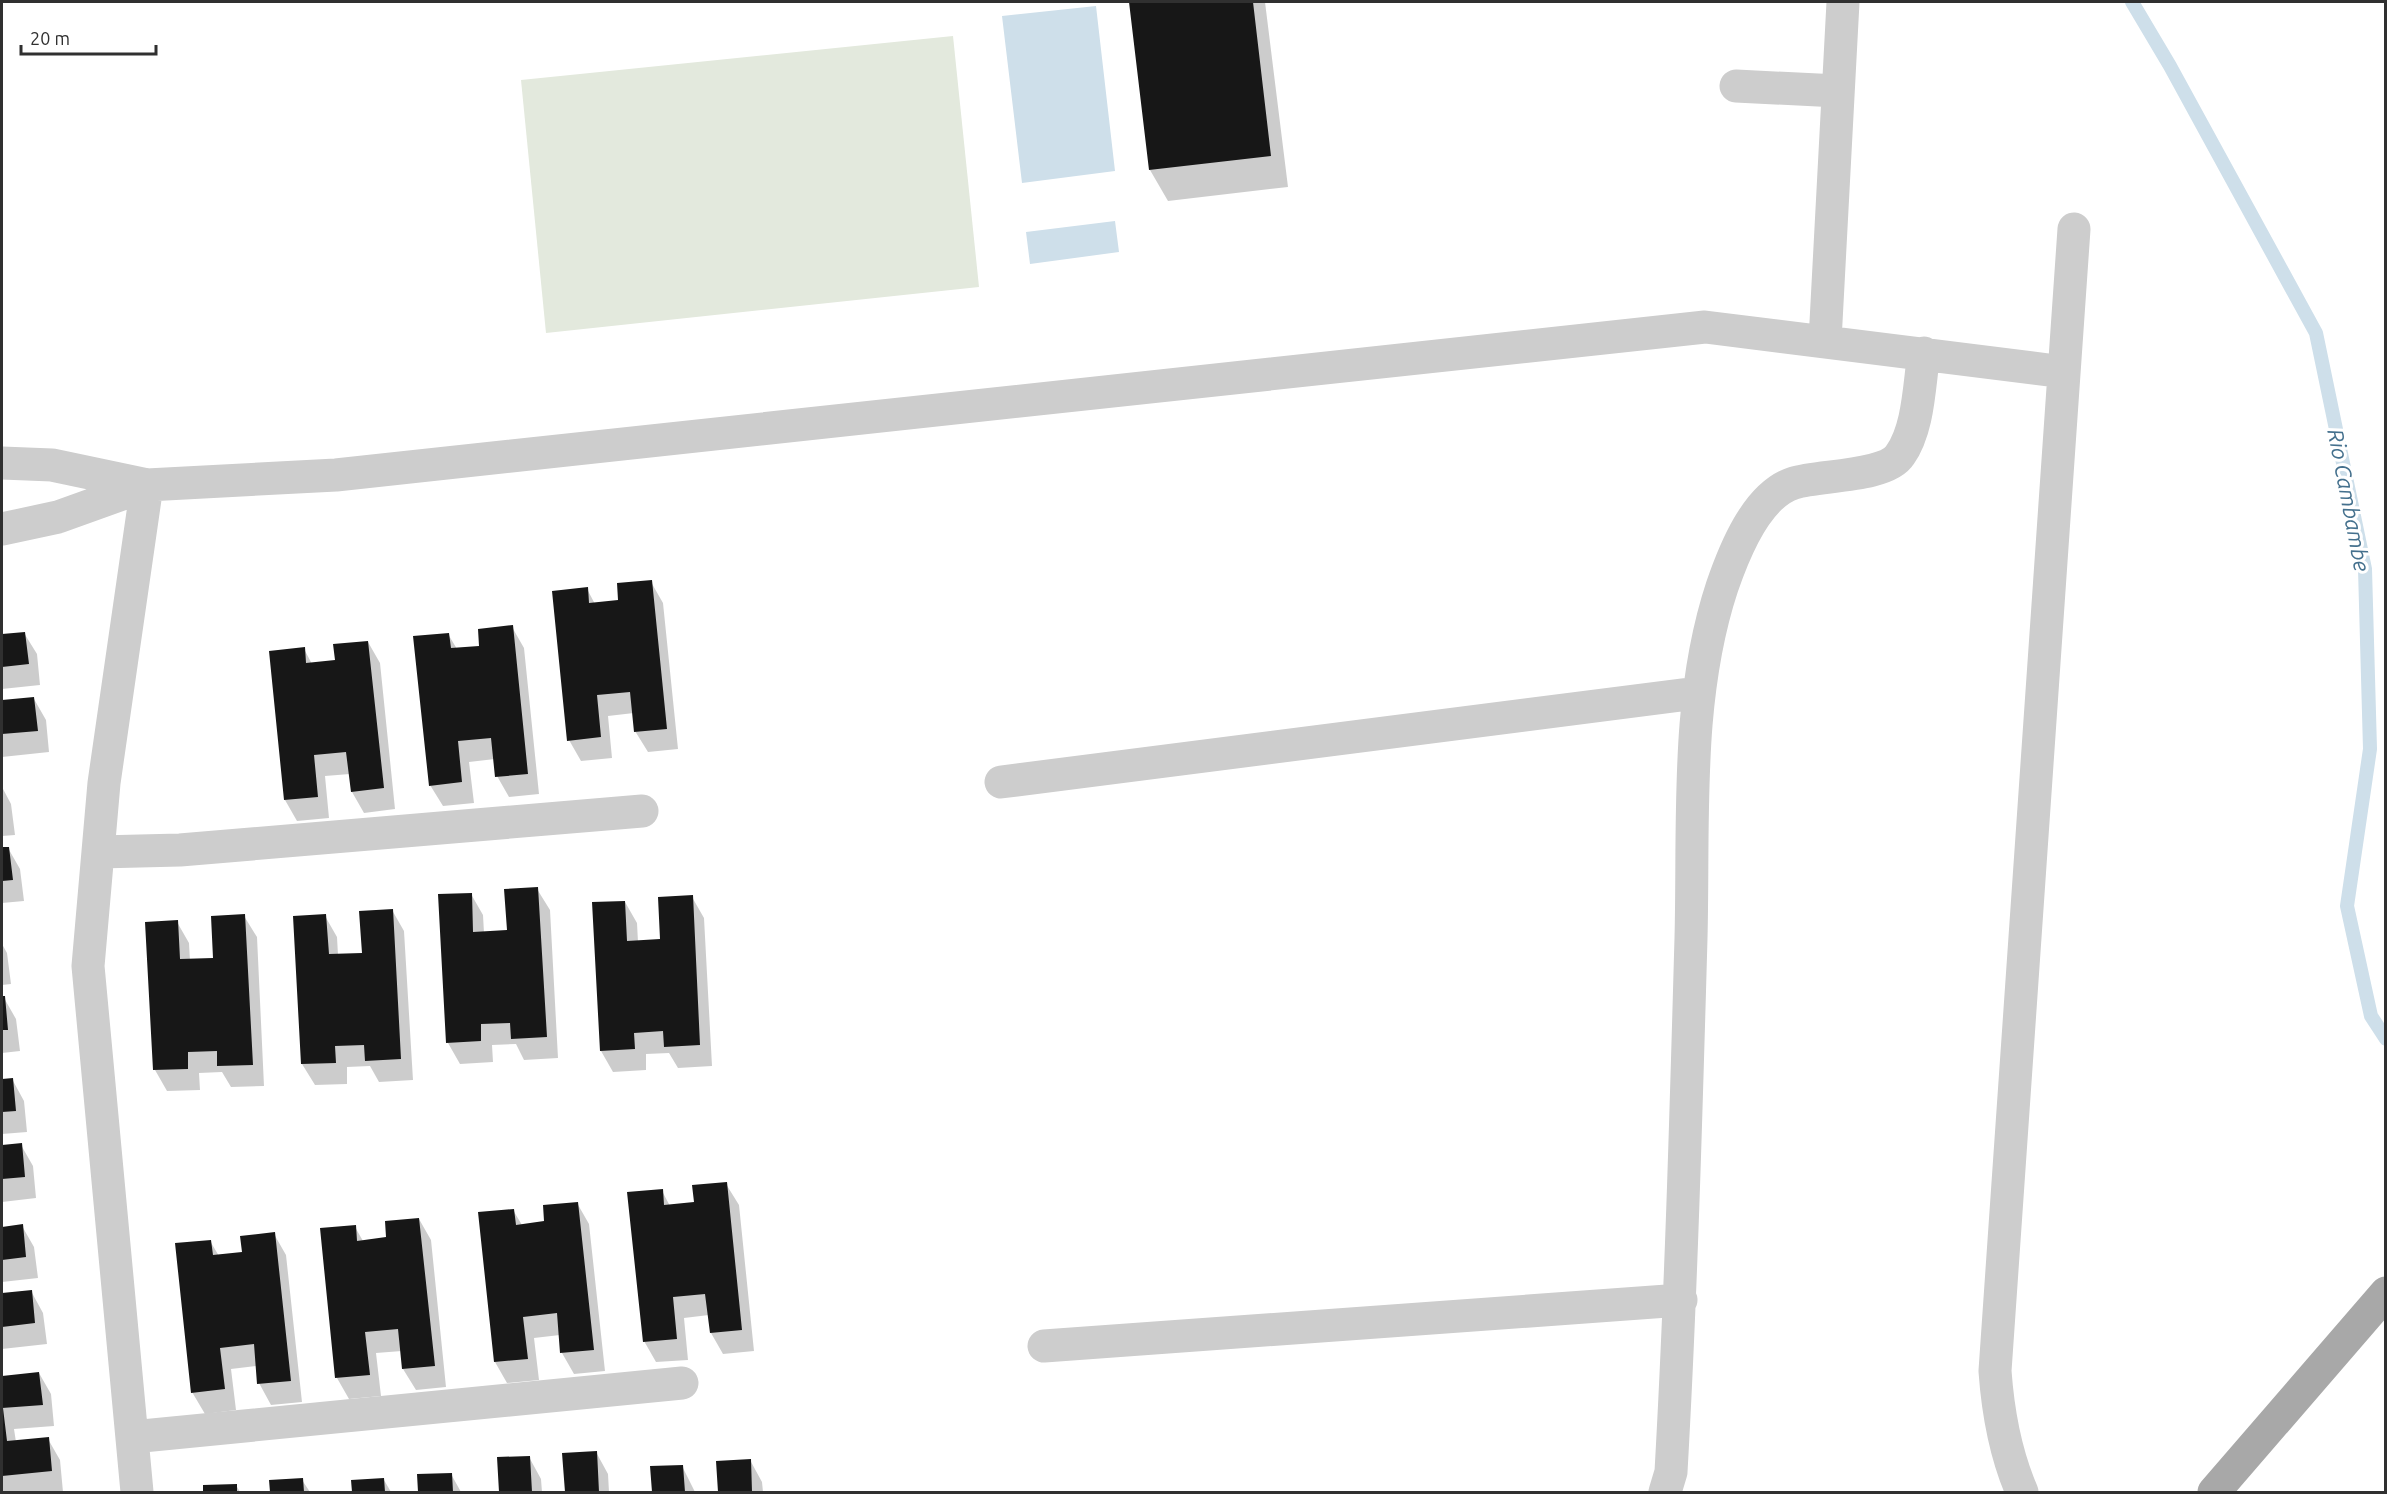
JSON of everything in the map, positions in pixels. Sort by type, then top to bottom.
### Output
[{"type":"main road","points":[[2214,1492],[2385,1293]]},
{"type":"street","points":[[1825,341],[1843,2]]},
{"type":"street","points":[[1736,86],[1838,91]]},
{"type":"street","points":[[2022,1492],[2012,1470],[1998,1411],[1995,1371],[2074,229]]},
{"type":"street","points":[[2,463],[52,465],[147,485],[336,475],[1705,327],[2064,372]]},
{"type":"street","points":[[1665,1492],[1671,1472],[1681,1300],[1697,693],[1721,589],[1741,538],[1766,502],[1792,483],[1872,470],[1899,458],[1910,436],[1924,353]]},
{"type":"street","points":[[2,529],[58,517],[147,485]]},
{"type":"street","points":[[137,1492],[88,966],[104,783],[147,485]]},
{"type":"street","points":[[1001,782],[1697,693]]},
{"type":"street","points":[[99,852],[180,850],[642,811]]},
{"type":"street","points":[[1044,1346],[1681,1300]]},
{"type":"street","points":[[132,1437],[682,1383]]},
{"type":"shaded area","points":[[953,36],[979,287],[546,333],[521,80]]},
{"type":"water","points":[[1096,6],[1115,171],[1022,183],[1002,16]]},
{"type":"water","points":[[1115,221],[1119,252],[1030,264],[1026,232]]},
{"type":"building","points":[[1129,2],[1253,2],[1271,156],[1149,170]]},
{"type":"building","points":[[652,580],[667,729],[634,732],[630,692],[597,695],[601,737],[567,741],[552,591],[588,587],[589,603],[618,600],[617,583]]},
{"type":"building","points":[[513,625],[528,774],[495,777],[491,738],[458,741],[462,782],[429,786],[413,636],[449,633],[451,648],[479,646],[478,629]]},
{"type":"building","points":[[25,632],[29,664],[2,667],[2,634]]},
{"type":"building","points":[[368,641],[384,788],[351,792],[346,752],[314,755],[318,797],[284,800],[269,651],[305,647],[306,663],[335,660],[333,644]]},
{"type":"building","points":[[34,697],[38,731],[2,734],[2,700]]},
{"type":"building","points":[[2,847],[9,847],[13,880],[2,881]]},
{"type":"building","points":[[538,887],[547,1037],[511,1039],[510,1023],[481,1024],[481,1041],[446,1043],[438,894],[472,893],[473,932],[507,930],[504,889]]},
{"type":"building","points":[[693,895],[700,1045],[664,1047],[663,1031],[634,1033],[635,1049],[600,1051],[592,902],[625,901],[627,941],[660,939],[658,897]]},
{"type":"building","points":[[393,909],[401,1059],[365,1061],[364,1045],[335,1046],[336,1063],[301,1064],[293,916],[326,914],[329,954],[362,953],[359,911]]},
{"type":"building","points":[[245,914],[253,1065],[217,1066],[217,1051],[188,1052],[188,1069],[153,1070],[145,922],[178,920],[180,959],[213,958],[211,916]]},
{"type":"building","points":[[2,996],[5,996],[8,1030],[2,1030]]},
{"type":"building","points":[[13,1078],[16,1111],[2,1112],[2,1079]]},
{"type":"building","points":[[22,1143],[25,1177],[2,1179],[2,1145]]},
{"type":"building","points":[[727,1182],[742,1330],[710,1333],[705,1294],[673,1297],[677,1339],[643,1342],[627,1192],[663,1189],[664,1205],[694,1202],[692,1185]]},
{"type":"building","points":[[578,1202],[594,1350],[560,1353],[557,1313],[523,1317],[528,1359],[494,1362],[478,1212],[514,1209],[516,1225],[544,1221],[543,1205]]},
{"type":"building","points":[[419,1218],[435,1366],[402,1369],[398,1329],[365,1332],[370,1375],[335,1378],[320,1228],[356,1225],[357,1241],[386,1237],[385,1221]]},
{"type":"building","points":[[23,1224],[26,1257],[2,1260],[2,1227]]},
{"type":"building","points":[[275,1232],[291,1381],[257,1384],[254,1344],[220,1348],[225,1389],[191,1393],[175,1243],[211,1240],[213,1255],[242,1252],[240,1236]]},
{"type":"building","points":[[32,1290],[35,1323],[2,1327],[2,1293]]},
{"type":"building","points":[[39,1372],[43,1405],[2,1408],[2,1376]]},
{"type":"building","points":[[3,1408],[7,1441],[49,1437],[52,1471],[2,1476]]},
{"type":"building","points":[[597,1451],[599,1492],[565,1492],[562,1453]]},
{"type":"building","points":[[530,1456],[532,1492],[499,1492],[497,1457]]},
{"type":"building","points":[[751,1459],[752,1492],[718,1492],[716,1461]]},
{"type":"building","points":[[683,1465],[685,1492],[652,1492],[650,1466]]},
{"type":"building","points":[[452,1473],[453,1492],[418,1492],[417,1474]]},
{"type":"building","points":[[303,1478],[304,1492],[270,1492],[269,1480]]},
{"type":"building","points":[[384,1478],[385,1492],[352,1492],[351,1480]]},
{"type":"building","points":[[237,1484],[237,1492],[203,1492],[203,1485]]},
{"type":"waterway","name":"Rio Cambambe","points":[[2132,2],[2170,66],[2316,333],[2365,569],[2370,749],[2347,906],[2371,1016],[2386,1039]]}]
